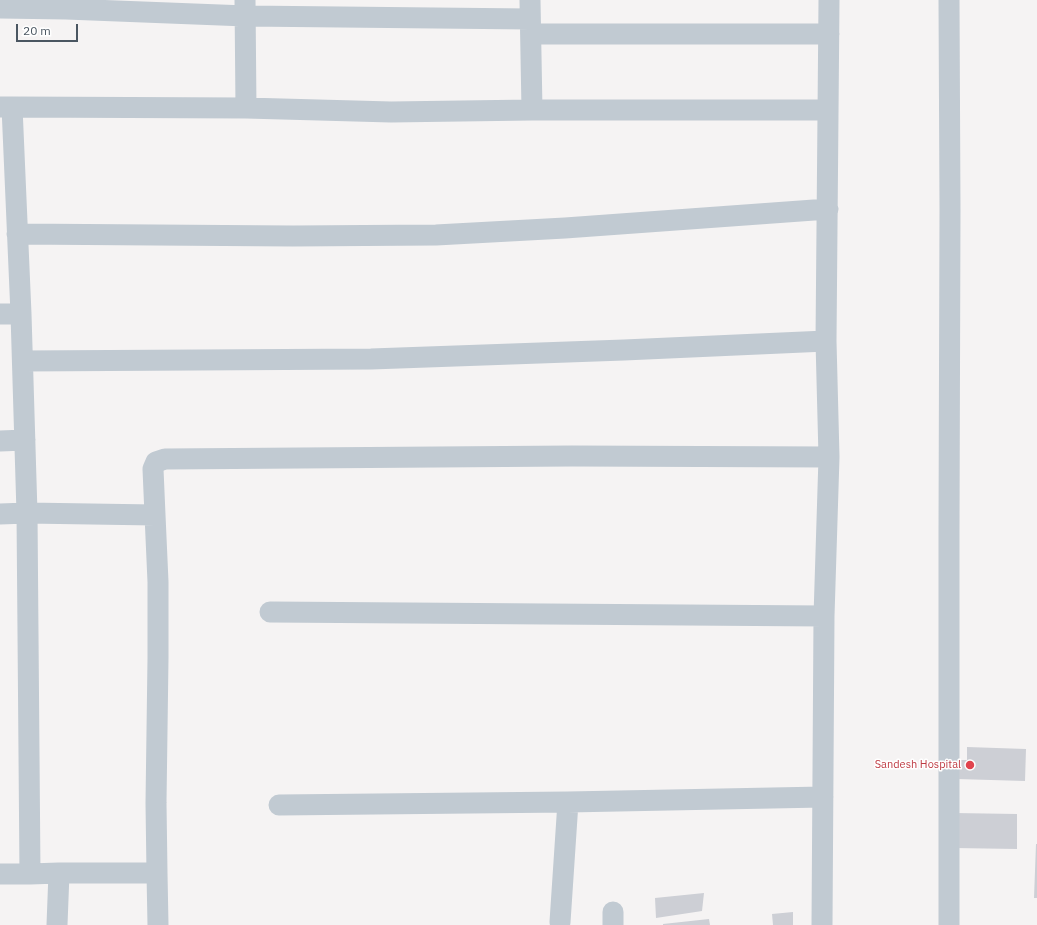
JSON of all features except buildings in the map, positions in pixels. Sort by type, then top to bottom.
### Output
[{"type":"street","points":[[822,925],[824,616],[829,457],[826,341],[829,0]]},
{"type":"street","points":[[949,0],[949,925]]},
{"type":"street","points":[[0,8],[66,4],[246,8],[530,18],[829,34]]},
{"type":"street","points":[[246,8],[246,108]]},
{"type":"street","points":[[530,18],[532,110]]},
{"type":"street","points":[[30,874],[27,513],[23,361],[17,234],[6,107],[246,108],[391,112],[532,110],[828,110]]},
{"type":"street","points":[[17,234],[285,236],[436,235],[565,228],[828,209]]},
{"type":"street","points":[[0,314],[21,314]]},
{"type":"street","points":[[23,361],[371,359],[826,341]]},
{"type":"street","points":[[0,441],[25,440]]},
{"type":"street","points":[[158,925],[156,803],[158,582],[153,469],[156,462],[165,459],[572,456],[829,457]]},
{"type":"street","points":[[0,514],[155,515]]},
{"type":"street","points":[[270,612],[824,616]]},
{"type":"street","points":[[279,805],[568,802],[823,797]]},
{"type":"street","points":[[560,922],[568,802]]},
{"type":"street","points":[[57,925],[59,873]]},
{"type":"street","points":[[0,874],[157,873]]},
{"type":"place","name":"Sandesh Hospital","points":[[970,765]]}]
